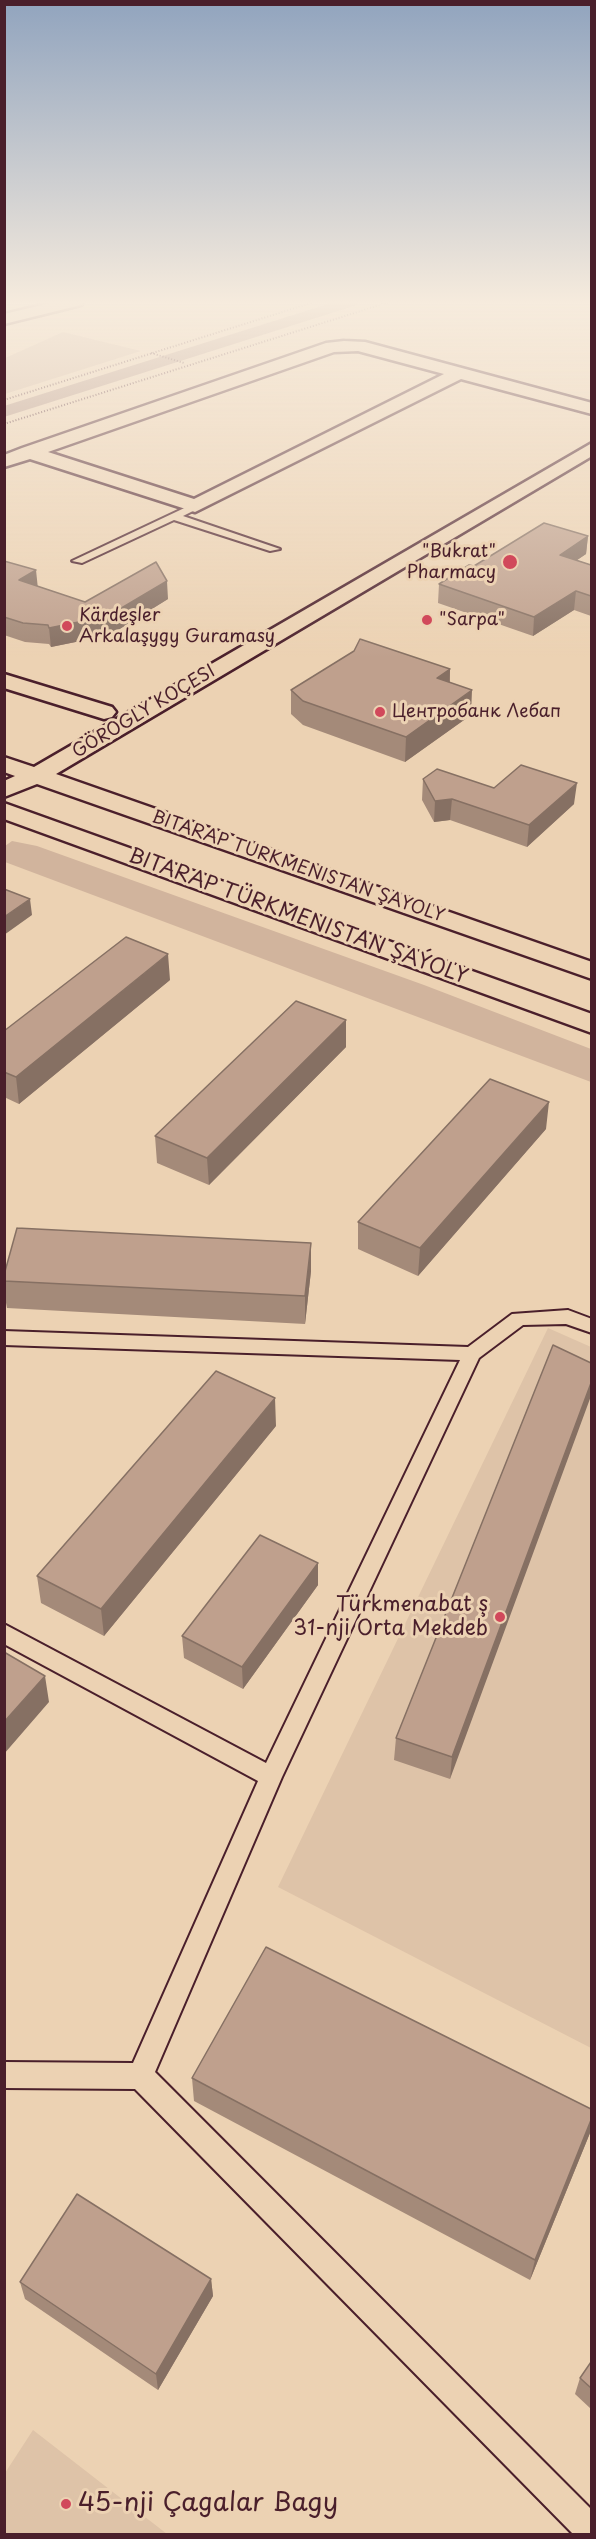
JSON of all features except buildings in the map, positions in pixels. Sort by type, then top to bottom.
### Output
[{"type":"street","points":[[4,462],[122,420]]},
{"type":"street","points":[[29,453],[195,506],[365,420]]},
{"type":"street","name":"GÖROGLY KOÇESI","points":[[76,728],[591,431]]},
{"type":"street","name":"GÖROGLY KOÇESI","points":[[15,770],[591,448]]},
{"type":"street","points":[[4,681],[104,712]]},
{"type":"street","name":"BITARAP TURKMENISTAN ŞAYOLY","points":[[15,770],[591,970]]},
{"type":"street","name":"BITARAP TÜRKMENISTAN ŞAÝOLY","points":[[4,810],[591,1024]]},
{"type":"lane","points":[[78,561],[195,506]]},
{"type":"lane","points":[[173,516],[274,549]]},
{"type":"lane","points":[[140,2076],[271,1777],[472,1354],[519,1319],[568,1317],[591,1327]]},
{"type":"lane","points":[[4,1338],[472,1354]]},
{"type":"lane","points":[[4,1634],[271,1777]]},
{"type":"lane","points":[[4,2075],[140,2076],[591,2532]]},
{"type":"shaded area","points":[[12,841],[37,846],[424,985],[591,1049],[591,1082],[5,862],[5,846]]},
{"type":"shaded area","name":"Türkmenabat ş 31-nji Orta Mekdeb","points":[[548,1328],[591,1347],[591,2048],[278,1887]]},
{"type":"shaded area","name":"45-nji Çagalar Bagy","points":[[33,2430],[167,2534],[5,2534],[5,2473]]},
{"type":"place","name":"\"Bukrat\" Pharmacy","points":[[510,562]]},
{"type":"place","name":"\"Sarpa\"","points":[[427,620]]},
{"type":"place","name":"Kärdeşler Arkalaşygy Guramasy","points":[[67,626]]},
{"type":"place","name":"Центробанк Лебап","points":[[380,712]]},
{"type":"place","name":"Türkmenabat ş 31-nji Orta Mekdeb","points":[[500,1617]]},
{"type":"place","name":"45-nji Çagalar Bagy","points":[[66,2504]]}]
